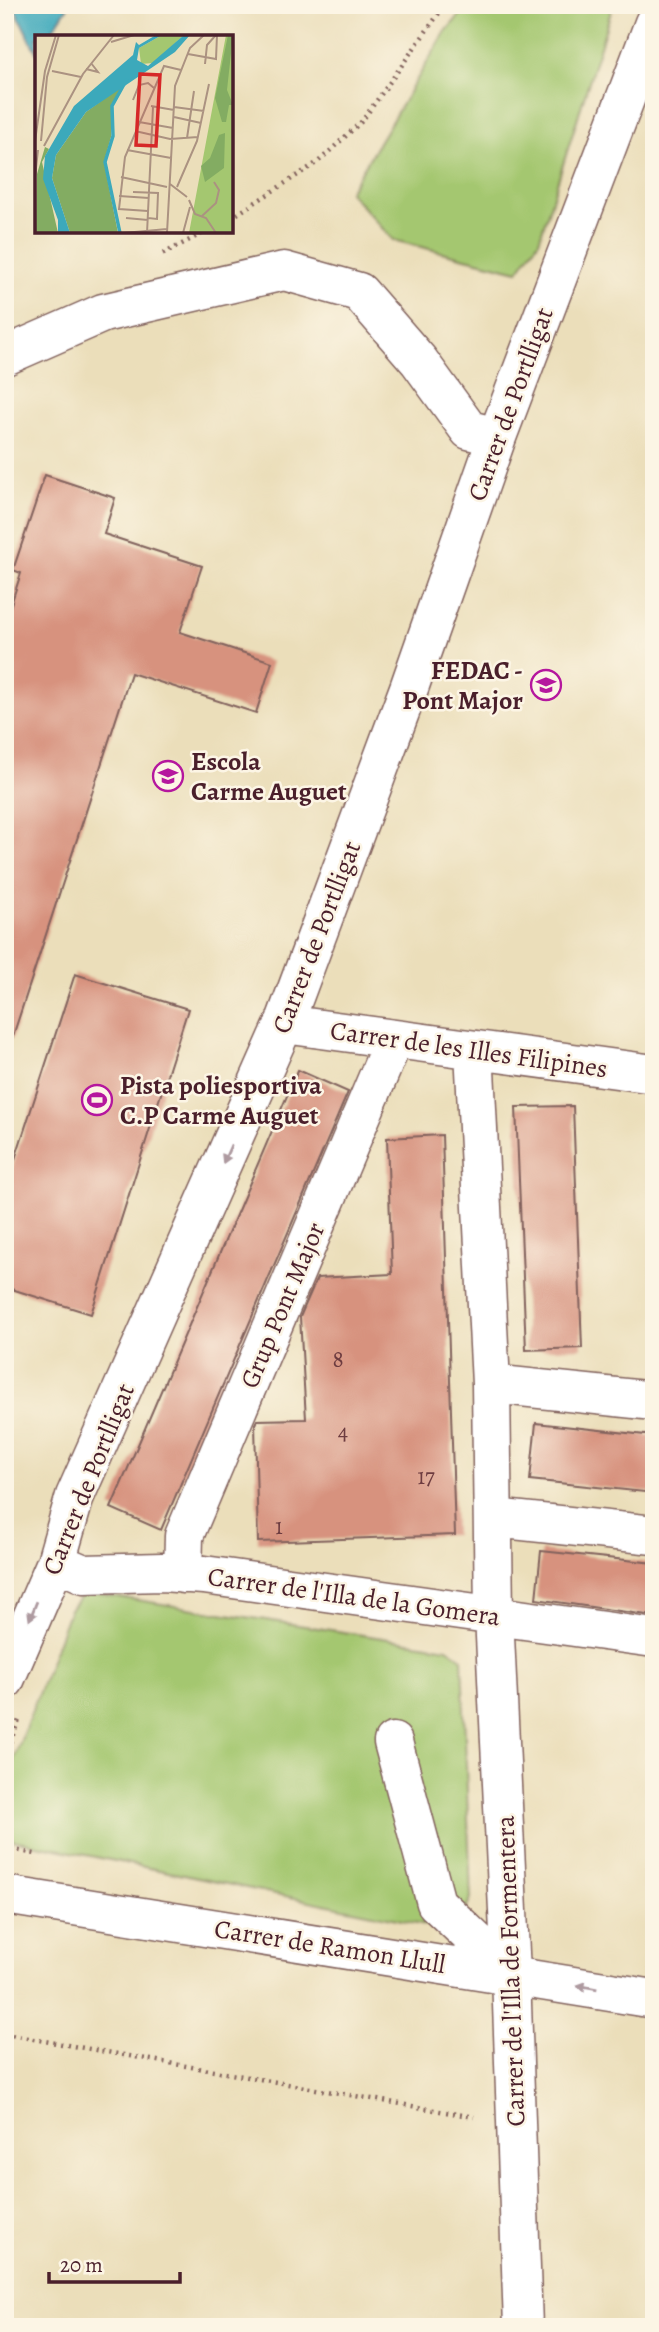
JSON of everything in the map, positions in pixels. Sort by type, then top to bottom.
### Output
[{"type":"street","name":"Carrer de Portlligat","points":[[5,1680],[55,1562],[75,1496],[284,1024],[409,688],[497,438],[654,23]]},
{"type":"street","points":[[5,356],[103,313],[284,271],[359,292],[419,361],[469,430],[497,438]]},
{"type":"street","name":"Carrer de les Illes Filipines","points":[[284,1024],[654,1074]]},
{"type":"street","name":"Grup Pont Major","points":[[183,1573],[184,1536],[394,1039]]},
{"type":"street","points":[[474,1050],[491,1384],[495,1518],[494,1615]]},
{"type":"street","points":[[491,1384],[654,1401]]},
{"type":"street","points":[[495,1518],[654,1535]]},
{"type":"street","name":"Carrer de l'Illa de la Gomera","points":[[55,1562],[84,1574],[183,1573],[654,1638]]},
{"type":"street","name":"Carrer de l'Illa de Formentera","points":[[494,1615],[511,1974],[523,2327]]},
{"type":"street","points":[[393,1742],[436,1903],[511,1974]]},
{"type":"street","name":"Carrer de Ramon Llull","points":[[5,1895],[654,1999]]},
{"type":"path","points":[[233,218],[318,162],[362,121],[445,5]]},
{"type":"path","points":[[5,1755],[19,1718]]},
{"type":"path","points":[[5,1848],[42,1855]]},
{"type":"path","points":[[5,2034],[517,2124]]},
{"type":"green space","points":[[469,5],[613,5],[539,241],[518,271],[393,240],[349,192],[446,31]]},
{"type":"green space","points":[[85,1592],[447,1648],[462,1658],[471,1899],[461,1920],[436,1927],[13,1840],[5,1830],[5,1783],[70,1609]]},
{"type":"water","points":[[13,5],[69,5],[49,35],[35,35],[35,50]]},
{"type":"building","points":[[45,475],[115,498],[104,534],[202,566],[180,632],[272,662],[256,713],[131,673],[12,1039],[5,1038],[5,623],[21,573],[13,570]]},
{"type":"building","name":"Pista poliesportiva C.P Carme Auguet","points":[[75,974],[188,1009],[91,1314],[5,1287],[5,1190]]},
{"type":"building","points":[[298,1070],[348,1092],[161,1530],[111,1508]]},
{"type":"building","points":[[573,1106],[582,1348],[526,1350],[516,1107]]},
{"type":"building","points":[[442,1135],[455,1535],[258,1542],[255,1424],[257,1420],[306,1419],[300,1317],[317,1278],[392,1274],[387,1138]]},
{"type":"building","points":[[536,1423],[654,1436],[654,1493],[530,1480]]},
{"type":"building","points":[[541,1551],[654,1563],[654,1616],[536,1599]]},
{"type":"place","name":"FEDAC - Pont Major","points":[[546,685]]},
{"type":"place","name":"Escola Carme Auguet","points":[[168,776]]},
{"type":"place","name":"Pista poliesportiva C.P Carme Auguet","points":[[97,1100]]}]
